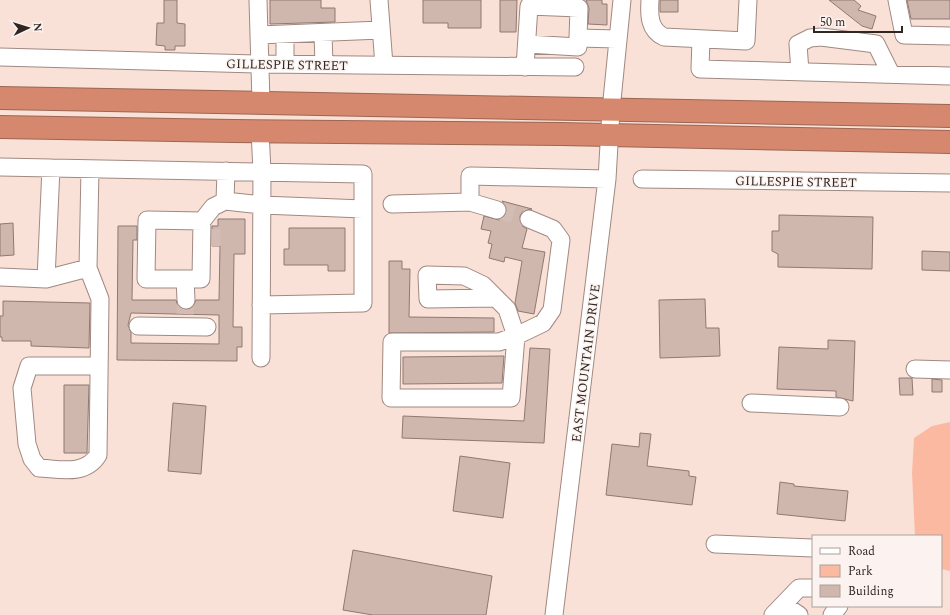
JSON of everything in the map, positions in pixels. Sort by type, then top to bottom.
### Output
[{"type":"highway","points":[[0,98],[950,116]]},
{"type":"highway","points":[[260,131],[263,120],[269,117],[400,115],[447,112],[475,108]]},
{"type":"highway","points":[[0,127],[609,134],[950,142]]},
{"type":"street","points":[[258,0],[261,102]]},
{"type":"street","points":[[379,0],[384,65]]},
{"type":"street","name":"EAST MOUNTAIN DRIVE","points":[[554,615],[607,179],[611,110],[622,0]]},
{"type":"street","points":[[650,0],[649,13],[652,26],[657,34],[664,37],[746,41],[748,0]]},
{"type":"street","points":[[896,0],[904,35],[950,36]]},
{"type":"street","points":[[525,66],[529,6],[579,8],[578,47],[527,44]]},
{"type":"street","points":[[259,35],[381,30]]},
{"type":"street","points":[[323,32],[324,65]]},
{"type":"street","points":[[285,34],[285,64]]},
{"type":"street","points":[[800,72],[798,44],[810,38],[821,37],[876,44],[891,74]]},
{"type":"street","points":[[578,38],[617,39]]},
{"type":"street","points":[[701,39],[700,69],[950,76]]},
{"type":"street","name":"GILLESPIE STREET","points":[[0,57],[259,64],[575,67]]},
{"type":"street","points":[[260,131],[262,171],[261,358]]},
{"type":"street","points":[[0,167],[363,174],[363,303],[261,305]]},
{"type":"street","points":[[46,279],[51,168]]},
{"type":"street","points":[[90,169],[88,268],[100,298],[98,455],[93,463],[86,468],[71,470],[39,468],[32,459],[27,437],[22,388],[29,366],[99,366]]},
{"type":"street","points":[[225,201],[226,171]]},
{"type":"street","points":[[470,202],[470,176],[607,179]]},
{"type":"street","name":"GILLESPIE STREET","points":[[642,179],[950,183]]},
{"type":"street","points":[[207,221],[147,220],[146,279],[202,279],[207,252],[207,221],[213,207],[225,201],[262,205],[363,209]]},
{"type":"street","points":[[392,204],[470,202],[497,210]]},
{"type":"street","points":[[496,298],[507,309],[516,336],[511,398],[391,398],[392,342],[499,342],[516,336],[543,323],[552,310],[561,240],[553,229],[530,220]]},
{"type":"street","points":[[0,277],[46,279],[88,268]]},
{"type":"street","points":[[185,279],[185,314]]},
{"type":"street","points":[[138,326],[185,314],[207,327]]},
{"type":"street","points":[[915,369],[950,370]]},
{"type":"street","points":[[751,403],[840,406]]},
{"type":"street","points":[[715,544],[812,548]]},
{"type":"street","points":[[778,610],[799,588],[812,588]]},
{"type":"street","points":[[832,615],[838,607]]},
{"type":"street","points":[[778,610],[799,615]]},
{"type":"green space","points":[[950,422],[950,571],[942,569],[942,535],[915,535],[912,473],[914,438],[932,426]]},
{"type":"building","points":[[164,0],[177,0],[177,23],[185,24],[185,46],[175,46],[175,50],[165,50],[165,46],[156,45],[157,23],[164,23]]},
{"type":"building","points":[[270,0],[321,0],[321,8],[335,8],[335,22],[270,24]]},
{"type":"building","points":[[423,0],[481,0],[481,28],[448,28],[448,23],[423,23]]},
{"type":"building","points":[[500,0],[517,0],[516,32],[500,32]]},
{"type":"building","points":[[586,0],[602,0],[602,4],[607,4],[607,25],[588,24],[589,8]]},
{"type":"building","points":[[660,0],[678,0],[678,12],[660,12]]},
{"type":"building","points":[[829,0],[854,0],[861,6],[858,10],[876,16],[872,29],[862,26]]},
{"type":"building","points":[[907,0],[950,0],[950,19],[911,19]]},
{"type":"building","points":[[502,201],[532,209],[523,211],[520,216],[521,225],[527,229],[522,248],[545,252],[534,314],[518,311],[515,303],[522,261],[505,257],[504,262],[489,258],[492,244],[488,243],[491,231],[481,229],[484,216],[499,220],[504,217],[507,208]]},
{"type":"building","points":[[779,215],[873,217],[872,269],[778,267],[778,254],[772,251],[772,231],[779,231]]},
{"type":"building","points":[[218,219],[245,219],[245,254],[234,254],[233,327],[242,327],[242,347],[237,347],[237,361],[117,360],[118,226],[137,226],[137,240],[133,240],[132,300],[176,300],[178,306],[187,310],[192,308],[196,300],[219,300],[220,246],[212,246],[212,226],[218,226]],"holes":[[[131,313],[219,315],[219,344],[131,343],[131,332],[128,325]]]},
{"type":"building","points":[[13,223],[14,255],[0,256],[0,224]]},
{"type":"building","points":[[289,228],[345,228],[345,271],[328,271],[328,265],[284,265],[284,249],[289,249]]},
{"type":"building","points":[[922,251],[950,252],[950,271],[922,270]]},
{"type":"building","points":[[389,261],[402,261],[402,269],[410,269],[409,317],[494,318],[494,332],[389,333]]},
{"type":"building","points":[[705,299],[706,328],[719,328],[720,356],[660,358],[659,300]]},
{"type":"building","points":[[3,301],[90,303],[89,348],[31,346],[31,341],[2,341],[2,337],[0,337],[0,316],[3,316]]},
{"type":"building","points":[[828,340],[855,341],[853,401],[836,397],[836,391],[777,389],[779,347],[828,349]]},
{"type":"building","points":[[530,348],[550,349],[544,443],[402,438],[403,416],[524,421]]},
{"type":"building","points":[[504,356],[502,383],[403,384],[403,357]]},
{"type":"building","points":[[899,378],[912,378],[913,395],[900,395]]},
{"type":"building","points":[[932,379],[942,380],[942,392],[932,392]]},
{"type":"building","points":[[64,385],[89,385],[87,453],[64,453]]},
{"type":"building","points":[[173,403],[206,406],[201,474],[168,471]]},
{"type":"building","points":[[640,433],[651,434],[647,466],[689,471],[689,476],[696,477],[692,505],[606,495],[612,444],[639,447]]},
{"type":"building","points":[[460,456],[510,463],[503,518],[453,511]]},
{"type":"building","points":[[780,482],[794,484],[794,486],[848,491],[845,521],[777,514]]},
{"type":"building","points":[[353,550],[492,576],[486,615],[373,615],[343,610]]},
{"type":"tunnel","points":[[497,210],[529,219]]},
{"type":"tunnel","points":[[212,226],[212,246]]},
{"type":"tunnel","points":[[185,314],[186,300]]}]
